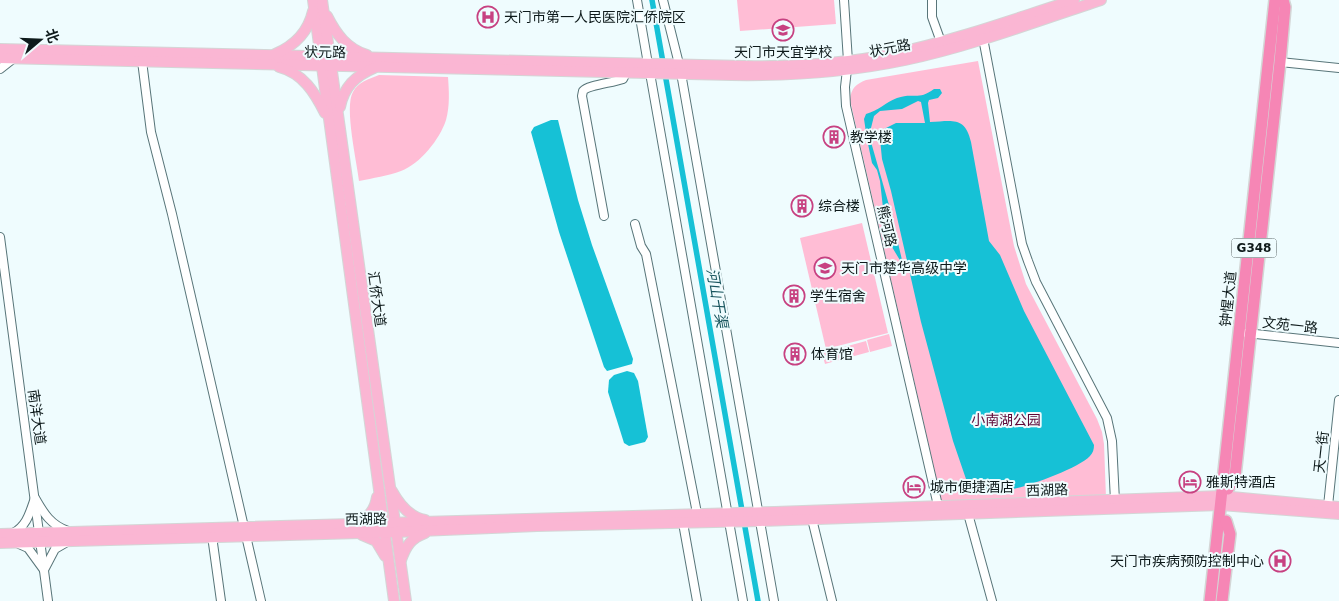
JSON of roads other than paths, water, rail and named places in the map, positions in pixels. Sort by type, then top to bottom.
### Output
[{"type":"highway","name":"钟惺大道","points":[[1245,333],[1274,0]]},
{"type":"highway","points":[[1225,496],[1218,476],[1270,5],[1274,0]]},
{"type":"highway","name":"钟惺大道","points":[[1210,601],[1222,521],[1245,333],[1282,0]]},
{"type":"highway","points":[[1245,333],[1280,62],[1285,7],[1282,0]]},
{"type":"highway","name":"钟惺大道","points":[[1217,601],[1222,521]]},
{"type":"highway","points":[[1204,601],[1211,535],[1222,521],[1230,534],[1222,601]]},
{"type":"main road","name":"状元路","points":[[848,65],[941,42],[1074,0]]},
{"type":"main road","name":"状元路","points":[[0,58],[14,54],[678,69],[848,65],[914,58],[1101,0]]},
{"type":"main road","points":[[318,4],[299,38],[271,60],[294,73],[307,84],[334,122]]},
{"type":"main road","points":[[318,4],[346,44],[378,62],[357,77],[346,89],[334,122]]},
{"type":"main road","name":"汇侨大道","points":[[318,4],[383,528],[394,601]]},
{"type":"main road","name":"状元路","points":[[0,49],[14,54],[142,61],[271,60]]},
{"type":"main road","name":"状元路","points":[[378,62],[626,73],[649,67]]},
{"type":"main road","name":"汇侨大道","points":[[334,122],[406,601]]},
{"type":"main road","points":[[389,484],[398,501],[408,512],[433,526],[407,544],[400,563]]},
{"type":"main road","points":[[349,528],[364,520],[373,511],[378,486]]},
{"type":"main road","name":"西湖路","points":[[967,510],[1225,496],[1339,507]]},
{"type":"main road","name":"西湖路","points":[[757,516],[967,510],[1225,496],[1339,514]]},
{"type":"main road","name":"西湖路","points":[[757,516],[812,519],[939,511]]},
{"type":"main road","name":"西湖路","points":[[433,526],[697,513],[730,517]]},
{"type":"main road","points":[[730,517],[757,516]]},
{"type":"main road","name":"西湖路","points":[[0,543],[8,537],[433,526],[683,522],[730,517]]},
{"type":"main road","points":[[349,528],[376,541],[384,551],[388,564]]},
{"type":"main road","name":"西湖路","points":[[71,536],[212,536],[245,531]]},
{"type":"street","points":[[637,0],[730,517],[743,601]]},
{"type":"street","points":[[663,0],[678,69],[757,516],[774,601]]},
{"type":"street","name":"熊河路","points":[[844,0],[848,65],[845,87],[846,106],[939,511]]},
{"type":"street","points":[[932,0],[932,17],[941,42]]},
{"type":"street","points":[[983,38],[1022,244],[1036,282],[1107,418],[1112,441],[1115,501]]},
{"type":"street","points":[[0,44],[14,54],[0,69]]},
{"type":"street","points":[[142,61],[151,132],[174,223],[261,601]]},
{"type":"street","points":[[1280,62],[1339,68]]},
{"type":"street","points":[[604,216],[582,96],[583,91],[590,86],[609,84],[623,79],[626,73]]},
{"type":"street","points":[[635,224],[641,246],[646,254],[697,513]]},
{"type":"street","name":"南洋大道","points":[[0,237],[48,601]]},
{"type":"street","name":"文苑一路","points":[[1245,333],[1339,343]]},
{"type":"street","name":"天一街","points":[[1328,506],[1339,400]]},
{"type":"street","points":[[35,498],[49,520],[71,536],[55,549],[44,570],[28,548],[8,537],[26,522],[35,498]]},
{"type":"street","points":[[967,510],[992,601]]},
{"type":"street","points":[[812,519],[832,601]]},
{"type":"street","points":[[683,522],[697,601]]},
{"type":"street","points":[[212,536],[222,601]]},
{"type":"water","name":"小南湖公园","points":[[934,89],[940,89],[942,93],[938,98],[929,100],[930,122],[951,121],[961,124],[965,128],[971,142],[989,241],[1000,255],[1024,311],[1094,445],[1090,456],[1076,466],[1013,489],[994,490],[981,488],[969,483],[966,479],[953,441],[921,322],[882,159],[880,139],[884,129],[896,123],[925,123],[921,102],[918,101],[902,109],[880,111],[874,116],[871,128],[871,142],[889,205],[901,262],[892,247],[892,226],[883,208],[880,181],[877,170],[872,163],[867,139],[864,119],[866,114],[897,98],[924,95]]},
{"type":"water","points":[[551,120],[558,120],[578,200],[592,245],[633,359],[632,364],[607,371],[604,367],[559,232],[531,132],[534,127]]},
{"type":"water","points":[[627,371],[634,373],[638,381],[648,437],[645,442],[629,446],[624,443],[608,392],[609,380],[614,375]]},
{"type":"waterway","name":"河山干渠","points":[[652,0],[758,601]]},
{"type":"place","name":"天门市第一人民医院汇侨院区","points":[[488,17]]},
{"type":"place","name":"天门市天宜学校","points":[[783,30]]},
{"type":"place","name":"教学楼","points":[[834,137]]},
{"type":"place","name":"综合楼","points":[[802,206]]},
{"type":"place","name":"天门市楚华高级中学","points":[[825,268]]},
{"type":"place","name":"学生宿舍","points":[[794,296]]},
{"type":"place","name":"体育馆","points":[[795,354]]},
{"type":"place","name":"雅斯特酒店","points":[[1190,482]]},
{"type":"place","name":"城市便捷酒店","points":[[914,487]]},
{"type":"place","name":"天门市疾病预防控制中心","points":[[1280,561]]}]
